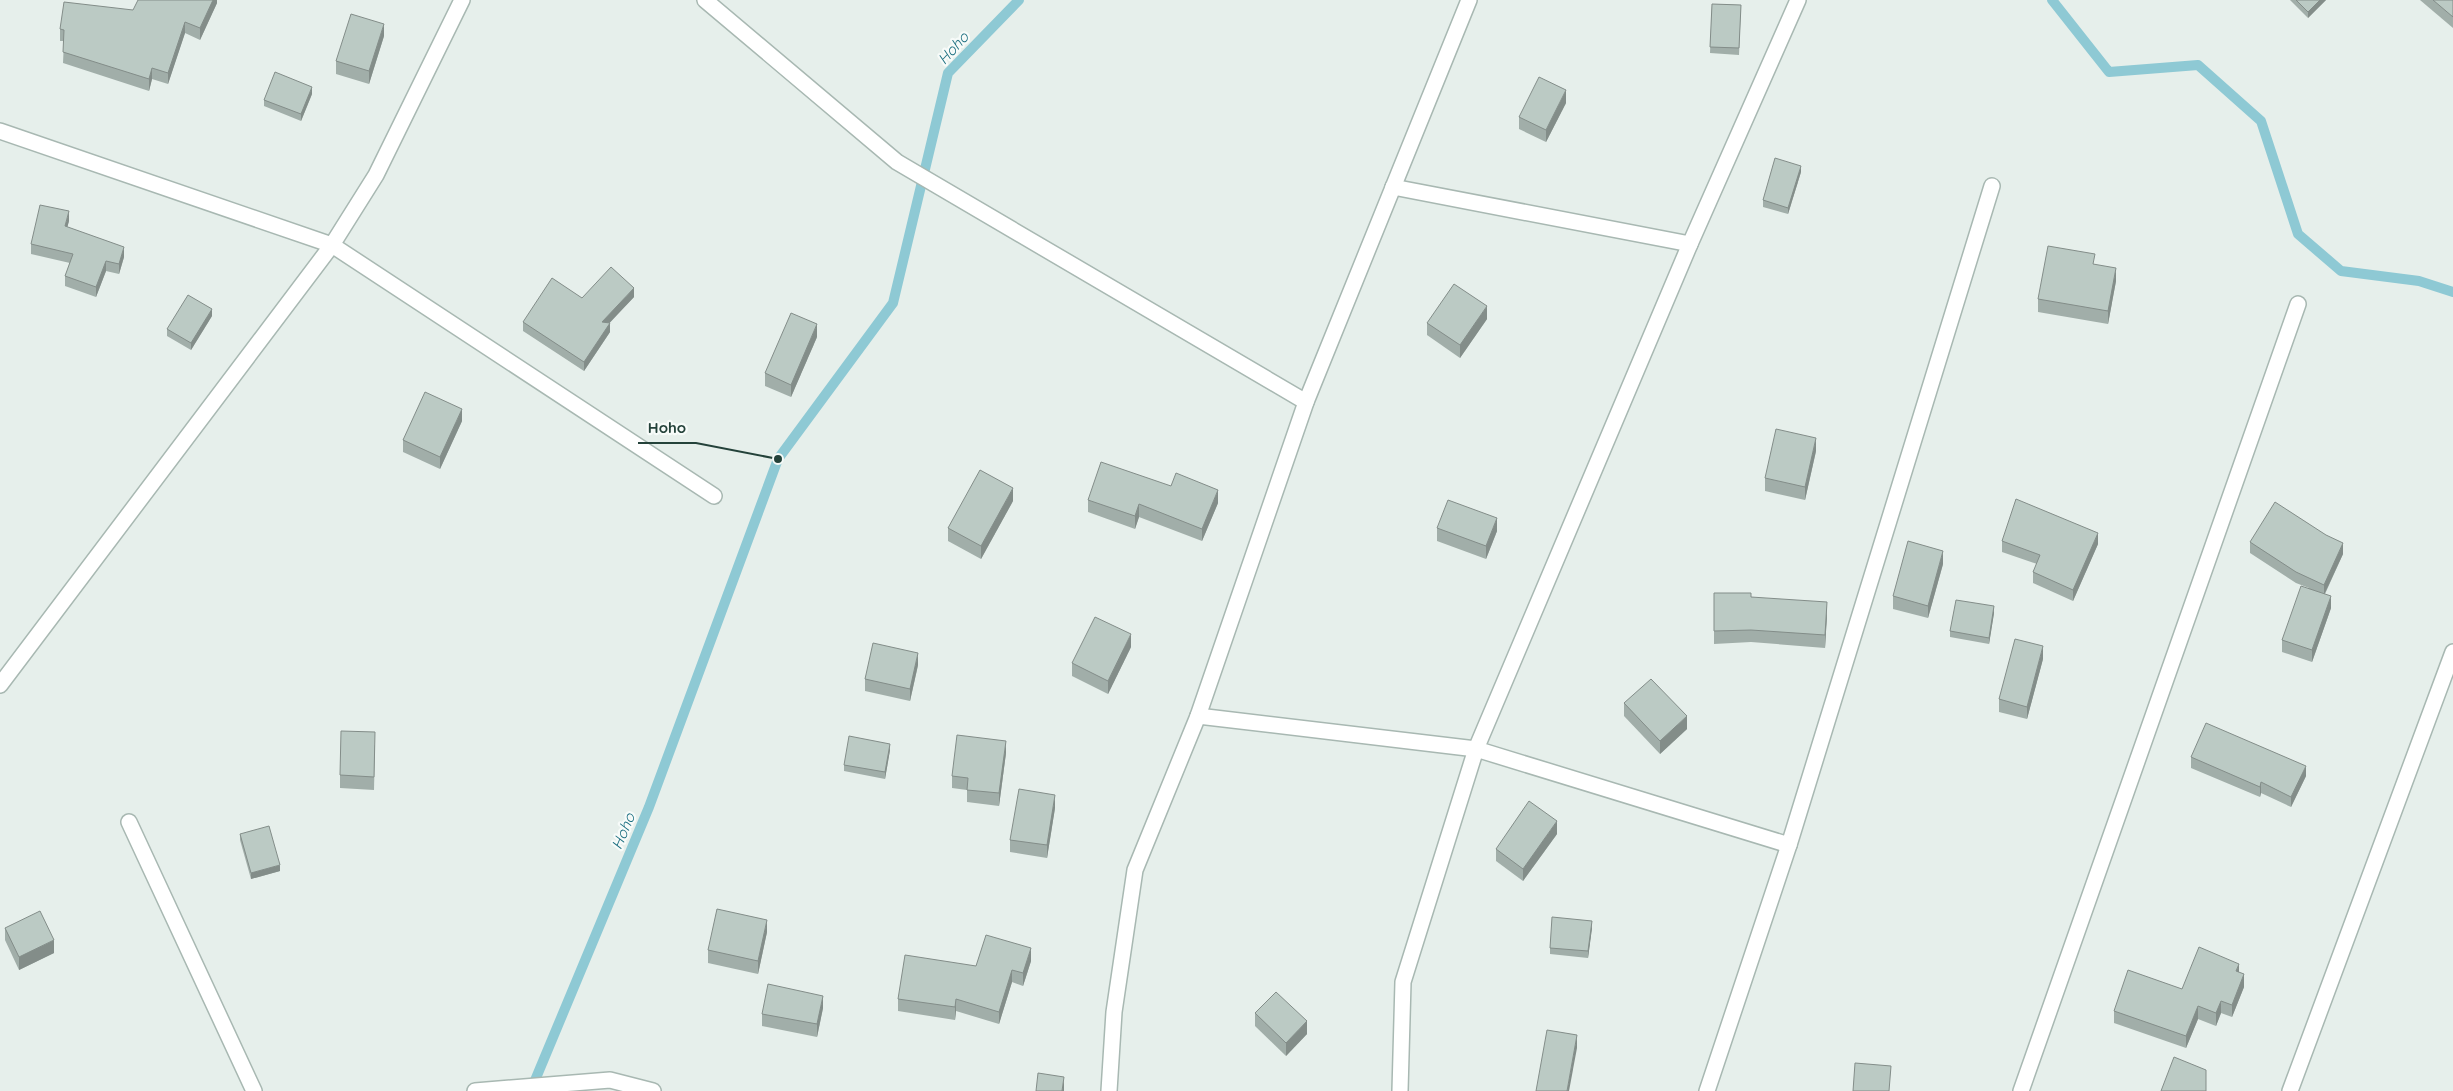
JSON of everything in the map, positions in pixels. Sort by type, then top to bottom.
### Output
[{"type":"street","points":[[0,685],[332,245],[376,175],[462,0]]},
{"type":"street","points":[[705,0],[897,162],[1306,402]]},
{"type":"street","points":[[1109,1091],[1114,1012],[1135,870],[1198,716],[1306,402],[1469,0]]},
{"type":"street","points":[[1400,1091],[1403,982],[1476,749],[1690,244],[1798,0]]},
{"type":"street","points":[[0,131],[332,245],[714,496]]},
{"type":"street","points":[[1707,1091],[1789,845],[1992,186]]},
{"type":"street","points":[[1393,188],[1690,244]]},
{"type":"street","points":[[2021,1091],[2298,304]]},
{"type":"street","points":[[2290,1091],[2453,652]]},
{"type":"street","points":[[1198,716],[1476,749],[1789,845]]},
{"type":"street","points":[[129,822],[254,1091]]},
{"type":"street","points":[[475,1091],[610,1080],[653,1091]]},
{"type":"building","points":[[138,0],[213,0],[200,28],[185,22],[168,73],[152,68],[149,79],[63,52],[64,30],[60,29],[64,2],[133,10]]},
{"type":"building","points":[[2296,0],[2320,0],[2308,12]]},
{"type":"building","points":[[2433,0],[2453,0],[2453,17]]},
{"type":"building","points":[[1712,4],[1741,5],[1739,48],[1710,47]]},
{"type":"building","points":[[351,14],[384,24],[369,71],[336,61]]},
{"type":"building","points":[[275,72],[312,87],[301,114],[264,100]]},
{"type":"building","points":[[1539,77],[1566,90],[1546,130],[1519,117]]},
{"type":"building","points":[[1775,158],[1801,166],[1788,208],[1763,200]]},
{"type":"building","points":[[40,205],[69,211],[65,226],[124,247],[119,264],[106,261],[96,287],[65,276],[73,254],[31,244]]},
{"type":"building","points":[[2048,246],[2095,254],[2093,264],[2116,268],[2108,311],[2038,299]]},
{"type":"building","points":[[611,267],[634,288],[602,322],[610,323],[584,362],[523,322],[552,278],[582,298]]},
{"type":"building","points":[[1454,284],[1487,306],[1460,345],[1427,323]]},
{"type":"building","points":[[188,295],[212,309],[191,343],[167,329]]},
{"type":"building","points":[[791,313],[817,324],[791,385],[765,373]]},
{"type":"building","points":[[425,392],[462,409],[440,457],[403,440]]},
{"type":"building","points":[[1776,429],[1816,438],[1805,487],[1765,478]]},
{"type":"building","points":[[1101,462],[1171,486],[1176,473],[1218,490],[1202,529],[1139,504],[1135,516],[1088,500]]},
{"type":"building","points":[[980,470],[1013,488],[981,546],[948,528]]},
{"type":"building","points":[[2016,499],[2098,533],[2073,590],[2033,572],[2040,555],[2002,541]]},
{"type":"building","points":[[1448,500],[1497,518],[1486,546],[1437,528]]},
{"type":"building","points":[[2275,502],[2326,535],[2343,543],[2324,585],[2296,572],[2250,542]]},
{"type":"building","points":[[1908,541],[1943,551],[1928,606],[1893,596]]},
{"type":"building","points":[[2301,586],[2331,596],[2312,650],[2282,640]]},
{"type":"building","points":[[1714,593],[1751,593],[1751,597],[1827,602],[1825,635],[1751,630],[1714,631]]},
{"type":"building","points":[[1956,600],[1994,606],[1989,638],[1950,631]]},
{"type":"building","points":[[1095,617],[1131,634],[1108,681],[1072,663]]},
{"type":"building","points":[[2015,639],[2043,646],[2027,707],[1999,699]]},
{"type":"building","points":[[873,643],[918,653],[910,689],[865,679]]},
{"type":"building","points":[[1651,679],[1687,716],[1660,741],[1624,703]]},
{"type":"building","points":[[2206,723],[2306,766],[2291,797],[2261,782],[2260,787],[2191,757]]},
{"type":"building","points":[[341,731],[375,732],[374,777],[340,775]]},
{"type":"building","points":[[957,735],[1006,741],[999,793],[967,790],[968,778],[952,776]]},
{"type":"building","points":[[849,736],[890,744],[885,772],[844,765]]},
{"type":"building","points":[[1019,789],[1055,795],[1047,845],[1010,840]]},
{"type":"building","points":[[1529,801],[1557,821],[1523,869],[1496,849]]},
{"type":"building","points":[[269,826],[280,865],[251,873],[240,834]]},
{"type":"building","points":[[717,909],[767,920],[758,961],[708,950]]},
{"type":"building","points":[[40,911],[54,940],[19,957],[5,928]]},
{"type":"building","points":[[1552,917],[1592,921],[1588,951],[1550,948]]},
{"type":"building","points":[[986,935],[1031,948],[1023,973],[1012,970],[999,1012],[956,999],[955,1007],[898,999],[905,955],[976,966]]},
{"type":"building","points":[[2199,947],[2239,964],[2236,971],[2244,974],[2232,1005],[2221,1001],[2216,1013],[2198,1006],[2186,1036],[2114,1011],[2128,970],[2182,989]]},
{"type":"building","points":[[768,984],[823,996],[817,1024],[762,1014]]},
{"type":"building","points":[[1276,992],[1307,1021],[1286,1043],[1255,1013]]},
{"type":"building","points":[[1547,1030],[1577,1035],[1567,1091],[1536,1091]]},
{"type":"building","points":[[2174,1057],[2206,1070],[2206,1091],[2161,1091]]},
{"type":"building","points":[[1855,1063],[1891,1066],[1889,1091],[1853,1091]]},
{"type":"building","points":[[1038,1073],[1064,1077],[1062,1091],[1036,1091]]},
{"type":"waterway","name":"Hoho","points":[[531,1090],[649,807],[778,459],[893,303],[948,73],[1019,0]]},
{"type":"waterway","points":[[2052,0],[2109,72],[2198,65],[2261,121],[2298,234],[2341,271],[2419,281],[2453,292]]},
{"type":"place","name":"Hoho","points":[[778,459]]}]
